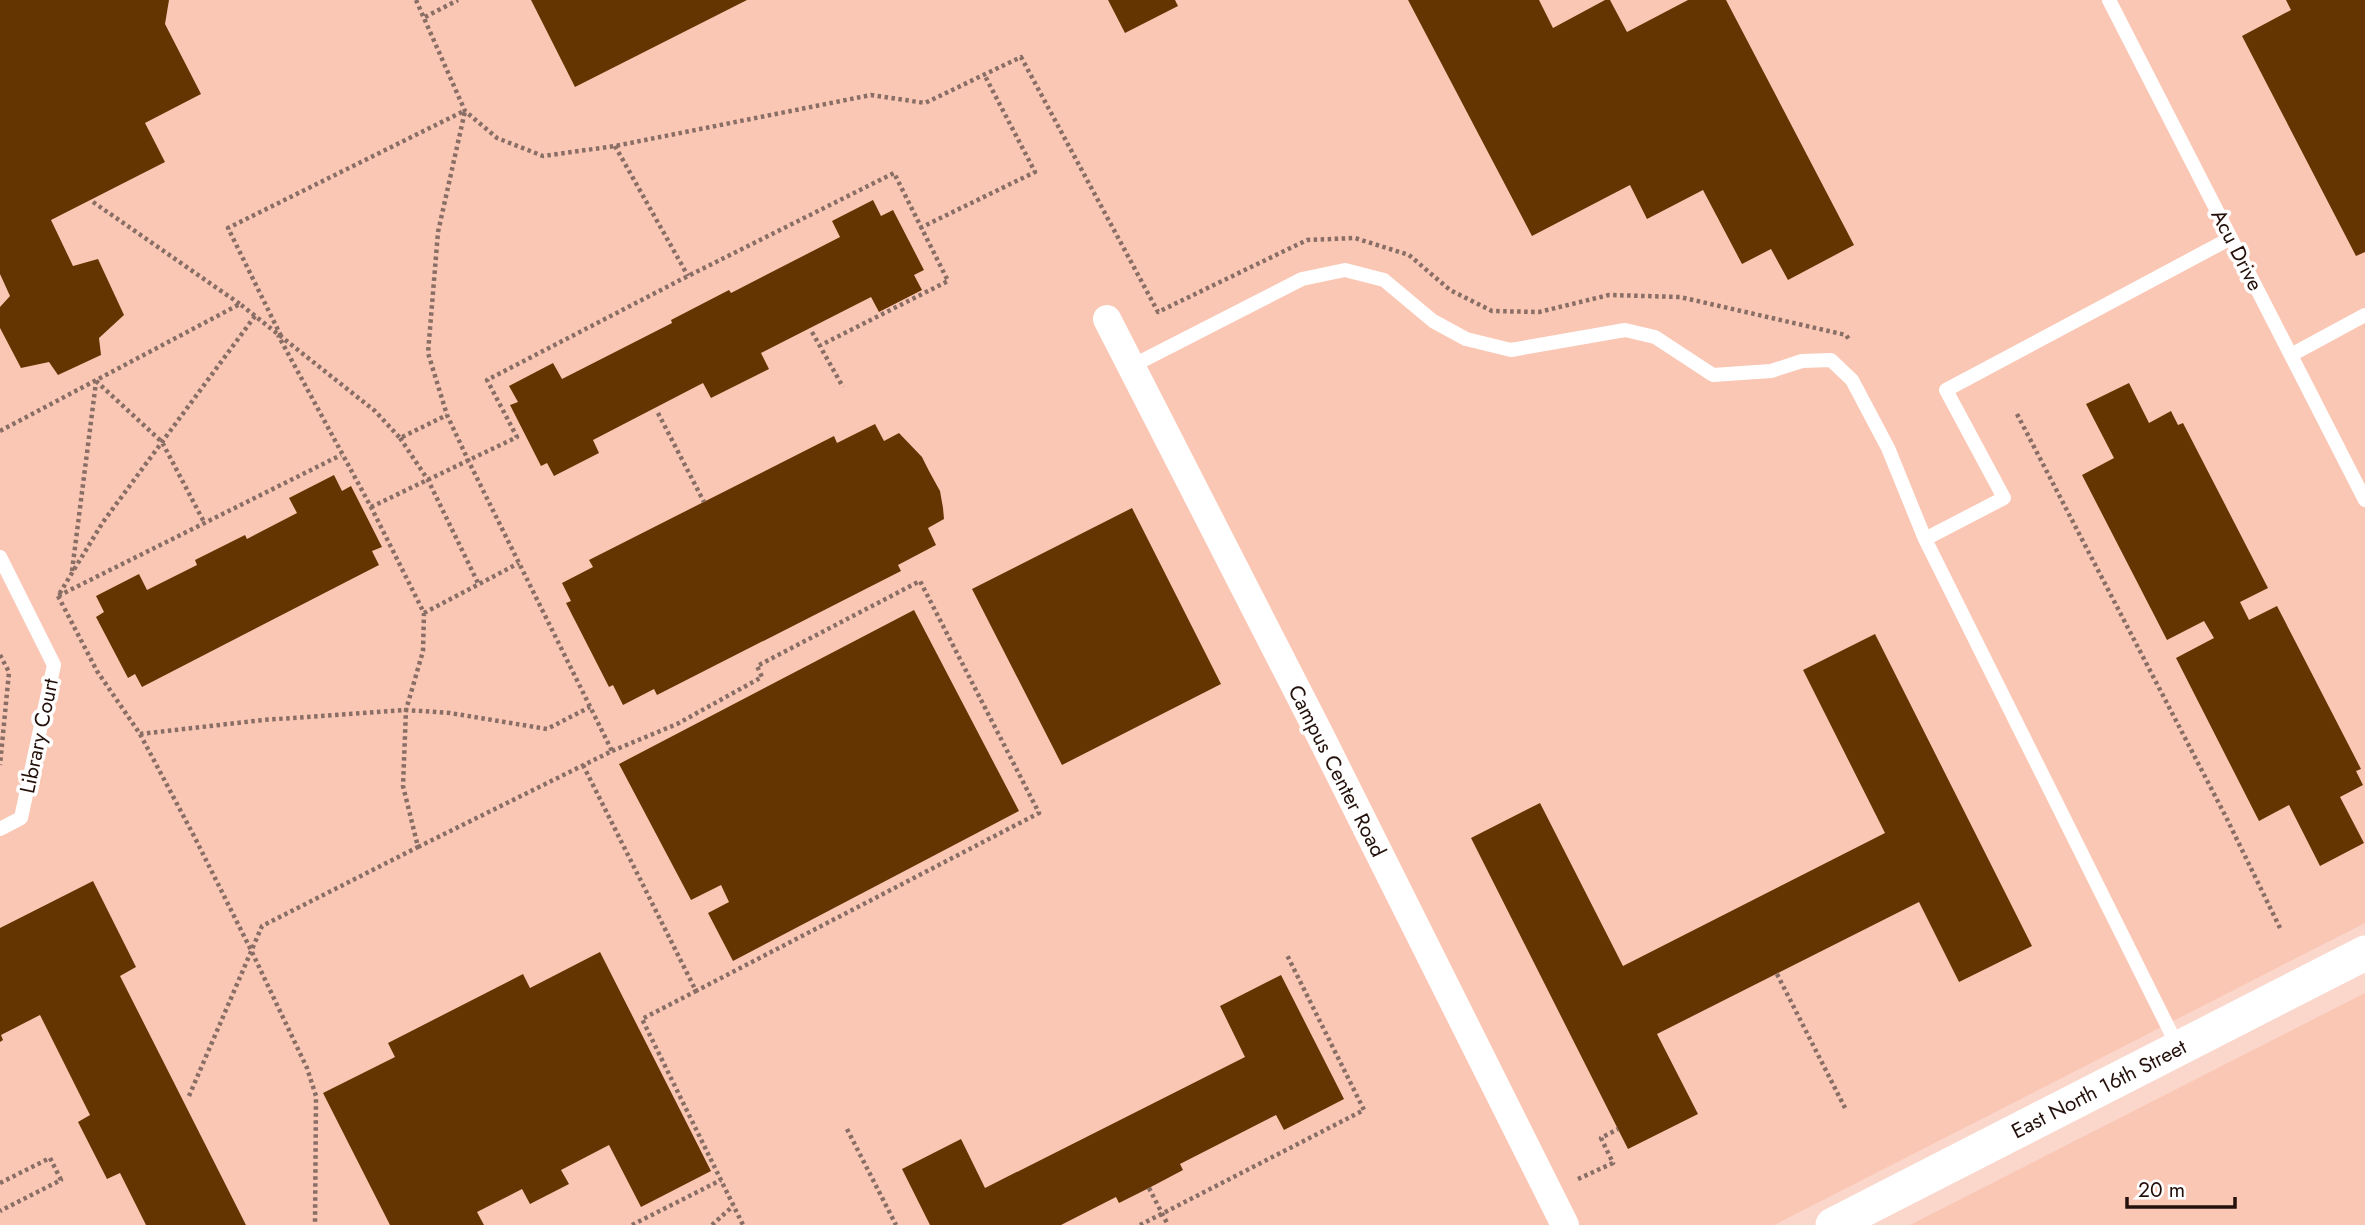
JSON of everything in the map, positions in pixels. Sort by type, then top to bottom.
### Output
[{"type":"street","name":"Campus Center Road","points":[[1107,319],[1565,1225]]},
{"type":"street","name":"East North 16th Street","points":[[1833,1225],[2365,953]]},
{"type":"lane","name":"Acu Drive","points":[[2109,0],[2365,499]]},
{"type":"lane","points":[[1925,539],[2004,498],[1946,390],[2231,238]]},
{"type":"lane","points":[[1132,366],[1302,279],[1345,270],[1384,280],[1433,321],[1466,339],[1511,350],[1625,330],[1655,338],[1713,374],[1771,371],[1802,361],[1831,360],[1852,380],[1888,448],[1925,539],[2179,1048]]},
{"type":"lane","points":[[2291,355],[2365,315]]},
{"type":"lane","name":"Library Court","points":[[0,557],[54,665],[22,818],[0,829]]},
{"type":"path","points":[[416,0],[465,111],[497,138],[543,156],[615,146],[871,95],[925,103],[1021,57],[1158,312],[1307,240],[1355,238],[1409,255],[1450,290],[1492,311],[1539,312],[1609,295],[1680,297],[1846,335],[1853,345]]},
{"type":"path","points":[[425,17],[458,0]]},
{"type":"path","points":[[920,228],[1035,172],[985,76]]},
{"type":"path","points":[[418,847],[403,786],[406,710],[423,651],[424,613],[281,337],[228,228],[465,111]]},
{"type":"path","points":[[465,111],[438,232],[428,353],[447,415],[612,751]]},
{"type":"path","points":[[615,146],[688,276]]},
{"type":"path","points":[[371,507],[517,437],[488,380],[894,173],[948,281],[821,345]]},
{"type":"path","points":[[93,202],[240,304],[375,411],[400,438],[428,481],[479,584]]},
{"type":"path","points":[[0,431],[240,304]]},
{"type":"path","points":[[58,596],[103,522],[255,316]]},
{"type":"path","points":[[812,332],[843,387]]},
{"type":"path","points":[[96,381],[162,442],[204,522]]},
{"type":"path","points":[[71,575],[96,381]]},
{"type":"path","points":[[658,412],[704,502]]},
{"type":"path","points":[[2017,414],[2226,817],[2281,930]]},
{"type":"path","points":[[400,438],[447,415]]},
{"type":"path","points":[[58,596],[341,454]]},
{"type":"path","points":[[424,613],[520,563]]},
{"type":"path","points":[[189,1096],[262,926],[583,765],[677,724],[762,677],[757,666],[920,581],[1039,813],[642,1019],[743,1225]]},
{"type":"path","points":[[58,596],[97,671],[140,734],[251,950],[307,1068],[316,1096],[314,1225]]},
{"type":"path","points":[[0,654],[9,672],[0,765]]},
{"type":"path","points":[[140,734],[263,720],[406,710],[450,713],[547,729],[590,707]]},
{"type":"path","points":[[583,765],[696,991]]},
{"type":"path","points":[[1140,1225],[1364,1110],[1286,953]]},
{"type":"path","points":[[1777,974],[1845,1108]]},
{"type":"path","points":[[847,1129],[896,1225]]},
{"type":"path","points":[[1549,1193],[1613,1163],[1601,1138],[1618,1129]]},
{"type":"path","points":[[0,1183],[50,1158],[61,1180],[0,1211]]},
{"type":"path","points":[[632,1225],[721,1180]]},
{"type":"path","points":[[1149,1188],[1168,1225]]},
{"type":"path","points":[[712,1225],[733,1206]]},
{"type":"shaded area","points":[[0,0],[2365,0],[2365,923],[1774,1225],[0,1225]]},
{"type":"shaded area","points":[[2365,993],[2365,1225],[1910,1225]]},
{"type":"building","points":[[0,0],[169,0],[165,24],[201,94],[145,123],[165,162],[51,220],[73,266],[98,259],[124,315],[99,338],[101,355],[58,375],[49,362],[21,368],[0,328],[0,307],[10,296],[0,274]]},
{"type":"building","points":[[531,0],[747,0],[575,87]]},
{"type":"building","points":[[1108,0],[1175,0],[1178,6],[1125,33]]},
{"type":"building","points":[[1408,0],[1539,0],[1553,28],[1605,0],[1610,0],[1627,32],[1688,0],[1726,0],[1854,245],[1788,280],[1771,249],[1742,264],[1703,190],[1647,219],[1630,185],[1532,236]]},
{"type":"building","points":[[2286,0],[2365,0],[2365,252],[2356,256],[2242,36],[2291,10]]},
{"type":"building","points":[[873,200],[881,216],[893,210],[924,270],[914,275],[922,290],[879,312],[871,297],[761,353],[769,369],[711,398],[703,383],[593,440],[599,453],[554,476],[547,463],[541,466],[510,405],[518,402],[509,386],[553,363],[562,379],[672,323],[671,320],[729,290],[731,293],[840,237],[832,221]]},
{"type":"building","points":[[2129,383],[2149,423],[2171,411],[2178,425],[2183,423],[2268,588],[2240,602],[2249,620],[2277,606],[2361,769],[2356,771],[2363,785],[2340,797],[2364,843],[2320,866],[2289,805],[2259,821],[2176,658],[2214,638],[2204,621],[2167,640],[2082,475],[2114,458],[2086,404]]},
{"type":"building","points":[[875,424],[884,441],[899,433],[922,457],[940,491],[944,519],[928,528],[936,545],[898,565],[901,571],[657,695],[654,689],[623,705],[613,685],[609,687],[566,603],[571,601],[562,583],[593,567],[589,560],[834,436],[837,443]]},
{"type":"building","points":[[334,475],[342,491],[351,486],[382,547],[372,551],[379,565],[142,687],[135,674],[128,678],[96,617],[104,612],[96,596],[139,574],[147,590],[197,565],[195,560],[245,535],[247,539],[297,513],[289,498]]},
{"type":"building","points":[[1132,508],[1221,684],[1062,765],[972,589]]},
{"type":"building","points":[[914,610],[1019,811],[733,961],[708,913],[729,902],[721,885],[691,900],[619,764]]},
{"type":"building","points":[[1875,634],[2032,946],[1959,982],[1919,902],[1657,1034],[1698,1114],[1628,1149],[1471,838],[1540,803],[1623,966],[1885,833],[1803,670]]},
{"type":"building","points":[[93,881],[136,967],[120,976],[246,1225],[146,1225],[120,1173],[107,1179],[78,1122],[90,1115],[40,1015],[1,1035],[3,1040],[0,1042],[0,928]]},
{"type":"building","points":[[600,952],[711,1171],[641,1207],[609,1145],[561,1170],[569,1184],[530,1204],[522,1189],[477,1212],[484,1225],[390,1225],[323,1093],[395,1057],[388,1043],[523,974],[530,988]]},
{"type":"building","points":[[1281,975],[1344,1099],[1284,1130],[1276,1115],[1180,1164],[1183,1170],[1149,1188],[1119,1203],[1116,1197],[1061,1225],[930,1225],[902,1169],[961,1139],[985,1188],[1245,1057],[1220,1006]]}]
